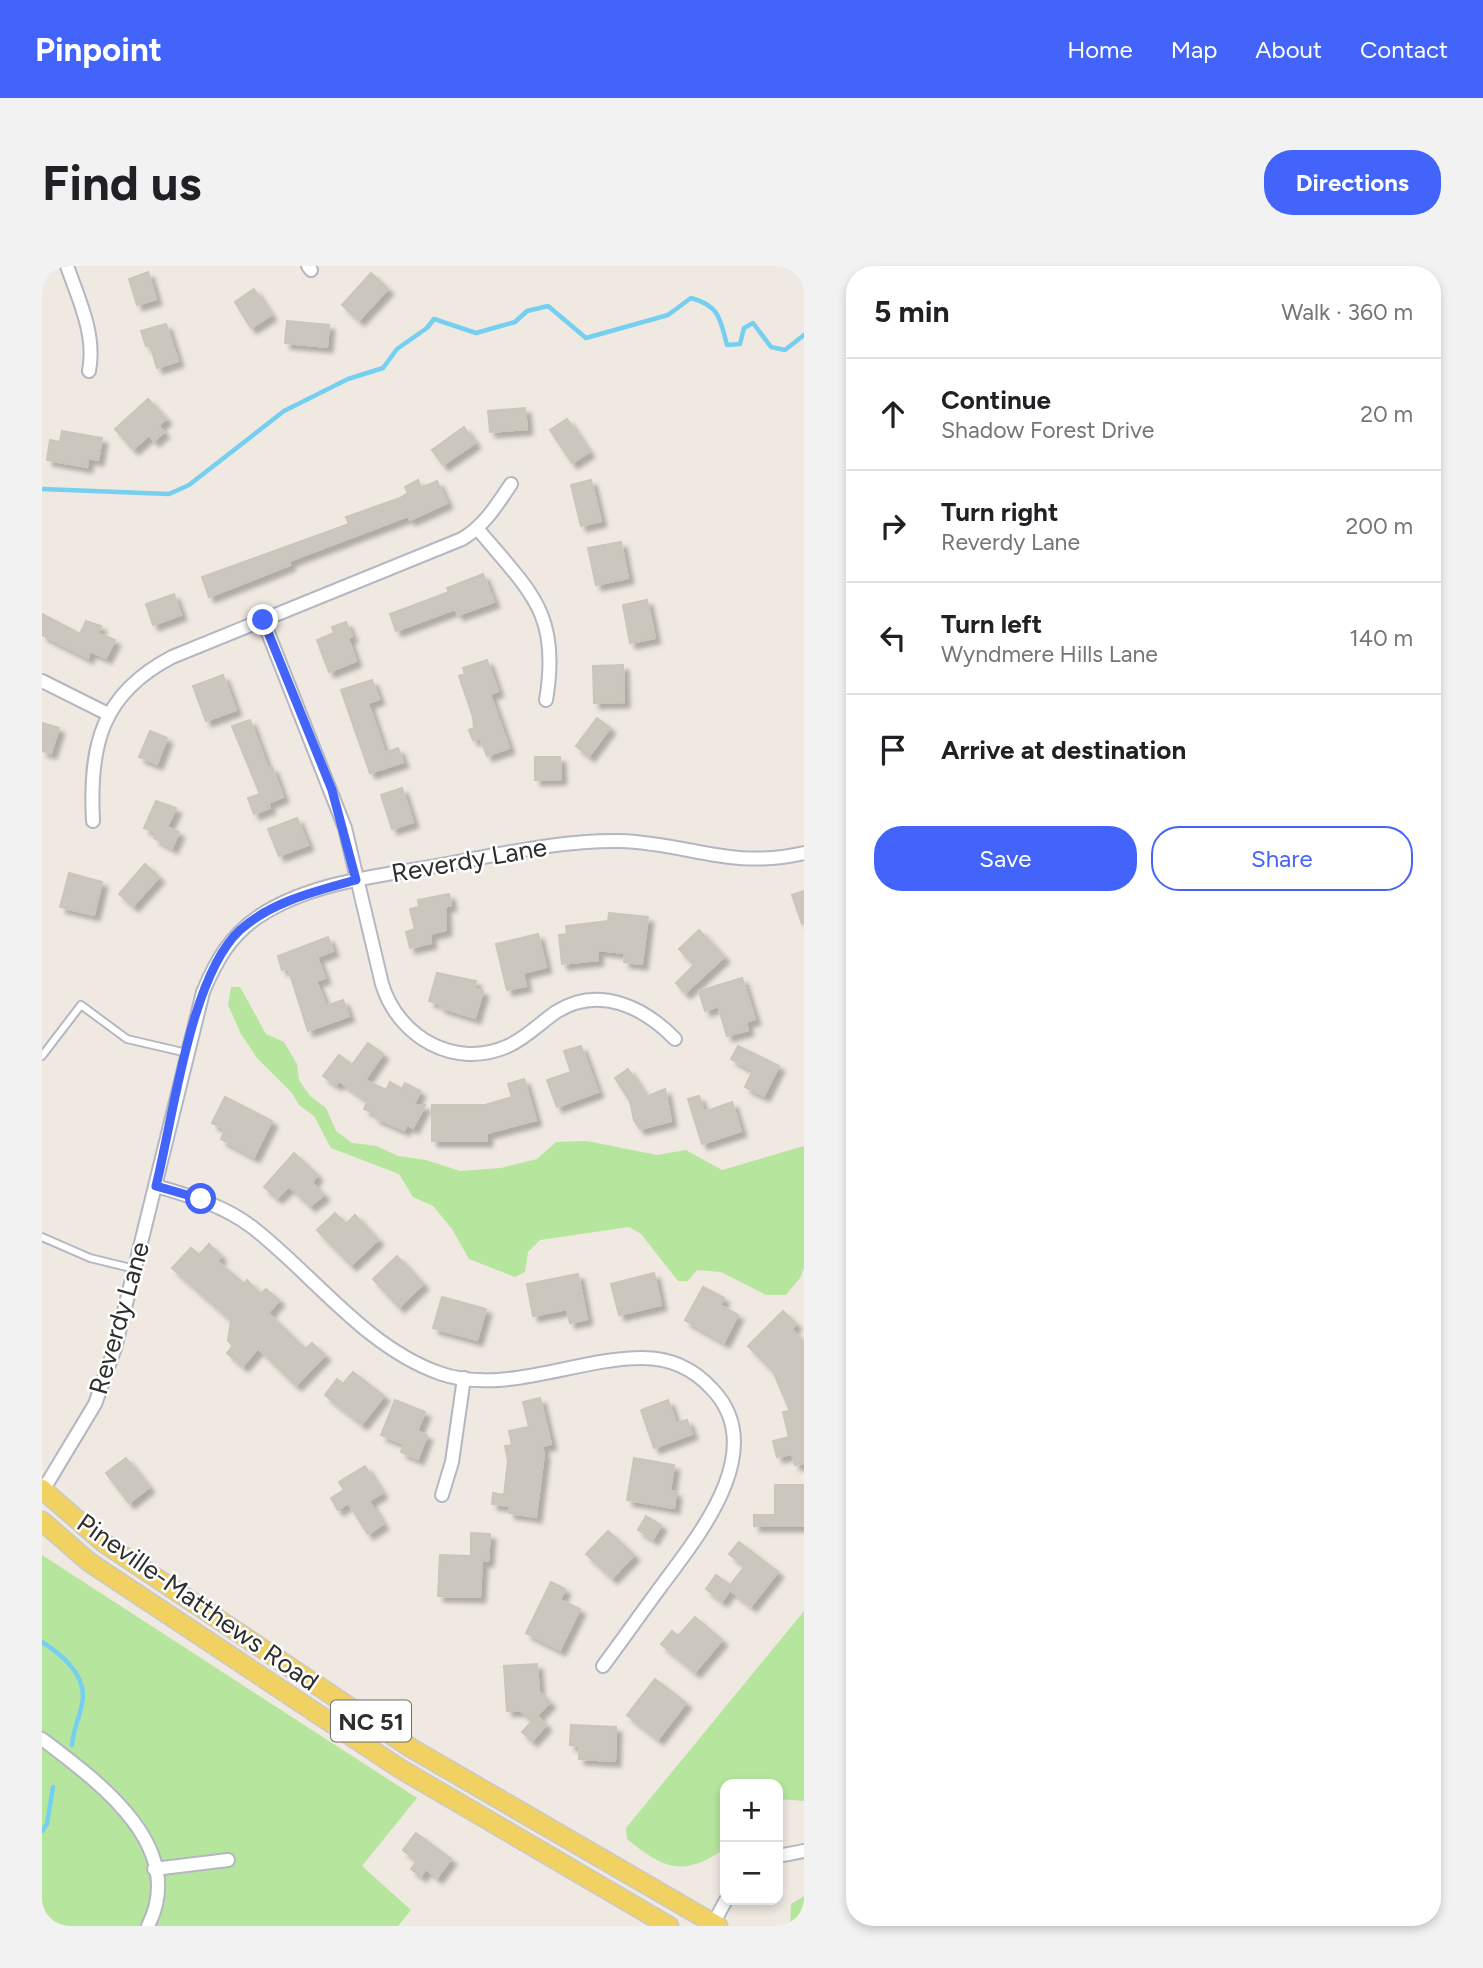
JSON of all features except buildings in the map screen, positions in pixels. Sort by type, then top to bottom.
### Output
[{"type":"main road","name":"Pineville-Matthews Road","points":[[42,1491],[104,1543],[411,1748],[714,1925]]},
{"type":"main road","name":"Pineville-Matthews Road","points":[[42,1521],[89,1562],[399,1768],[669,1926]]},
{"type":"street","points":[[67,266],[88,326],[92,358],[89,371]]},
{"type":"street","points":[[93,821],[93,761],[108,714],[126,689],[160,664],[462,539],[477,528],[511,484]]},
{"type":"street","points":[[477,528],[524,584],[542,612],[551,644],[546,700]]},
{"type":"street","points":[[263,620],[332,790],[386,996],[404,1025],[426,1043],[455,1053],[496,1050],[522,1038],[559,1011],[587,1002],[614,1000],[649,1016],[675,1039]]},
{"type":"street","points":[[42,681],[108,714]]},
{"type":"street","name":"Reverdy Lane","points":[[42,1491],[95,1404],[115,1348],[187,1053],[213,968],[239,931],[282,904],[356,880],[589,841],[653,845],[734,860],[768,859],[804,853]]},
{"type":"street","points":[[156,1186],[220,1206],[252,1227],[359,1322],[409,1360],[441,1374],[499,1380],[642,1358],[675,1363],[698,1374],[722,1399],[732,1425],[732,1459],[723,1493],[701,1532],[603,1666]]},
{"type":"street","points":[[442,1495],[452,1462],[464,1378]]},
{"type":"street","points":[[42,1739],[88,1774],[127,1810],[149,1846],[157,1881],[152,1917],[148,1926]]},
{"type":"street","points":[[783,1855],[804,1852]]},
{"type":"street","points":[[154,1869],[228,1860]]},
{"type":"street","points":[[714,1925],[724,1905]]},
{"type":"lane","points":[[42,1056],[81,1005],[127,1039],[187,1053]]},
{"type":"lane","points":[[42,1237],[90,1258],[135,1269]]},
{"type":"green space","points":[[231,987],[240,987],[266,1034],[284,1042],[297,1064],[299,1080],[310,1096],[326,1108],[336,1131],[352,1143],[377,1146],[398,1156],[426,1160],[460,1171],[501,1168],[537,1159],[556,1142],[587,1141],[657,1155],[686,1150],[722,1170],[804,1146],[804,1268],[800,1278],[786,1295],[766,1295],[721,1272],[697,1270],[688,1281],[678,1281],[641,1234],[629,1227],[540,1240],[528,1252],[525,1272],[515,1277],[469,1259],[452,1229],[433,1206],[413,1197],[399,1174],[331,1148],[314,1116],[299,1105],[292,1093],[257,1058],[241,1034],[228,1005]]},
{"type":"green space","points":[[42,1555],[417,1798],[362,1866],[411,1910],[398,1926],[42,1926]]},
{"type":"green space","points":[[804,1611],[804,1801],[783,1799],[783,1779],[720,1779],[720,1852],[697,1864],[685,1866],[674,1866],[651,1857],[627,1839],[626,1828]]},
{"type":"green space","points":[[804,1896],[804,1926],[790,1926],[791,1904]]},
{"type":"waterway","points":[[42,489],[169,494],[189,485],[284,411],[348,379],[383,368],[397,349],[427,328],[434,319],[476,333],[515,322],[527,311],[548,306],[586,338],[668,315],[691,298],[708,305],[717,315],[727,345],[740,344],[744,328],[753,323],[771,347],[785,350],[804,335]]},
{"type":"waterway","points":[[42,1642],[70,1665],[80,1680],[83,1697],[72,1745]]},
{"type":"waterway","points":[[42,1831],[47,1824],[53,1787]]},
{"type":"route","points":[[201,1199],[156,1186],[187,1053],[203,992],[213,968],[223,950],[239,931],[260,915],[297,898],[356,880],[345,828],[332,790],[263,620]]}]
